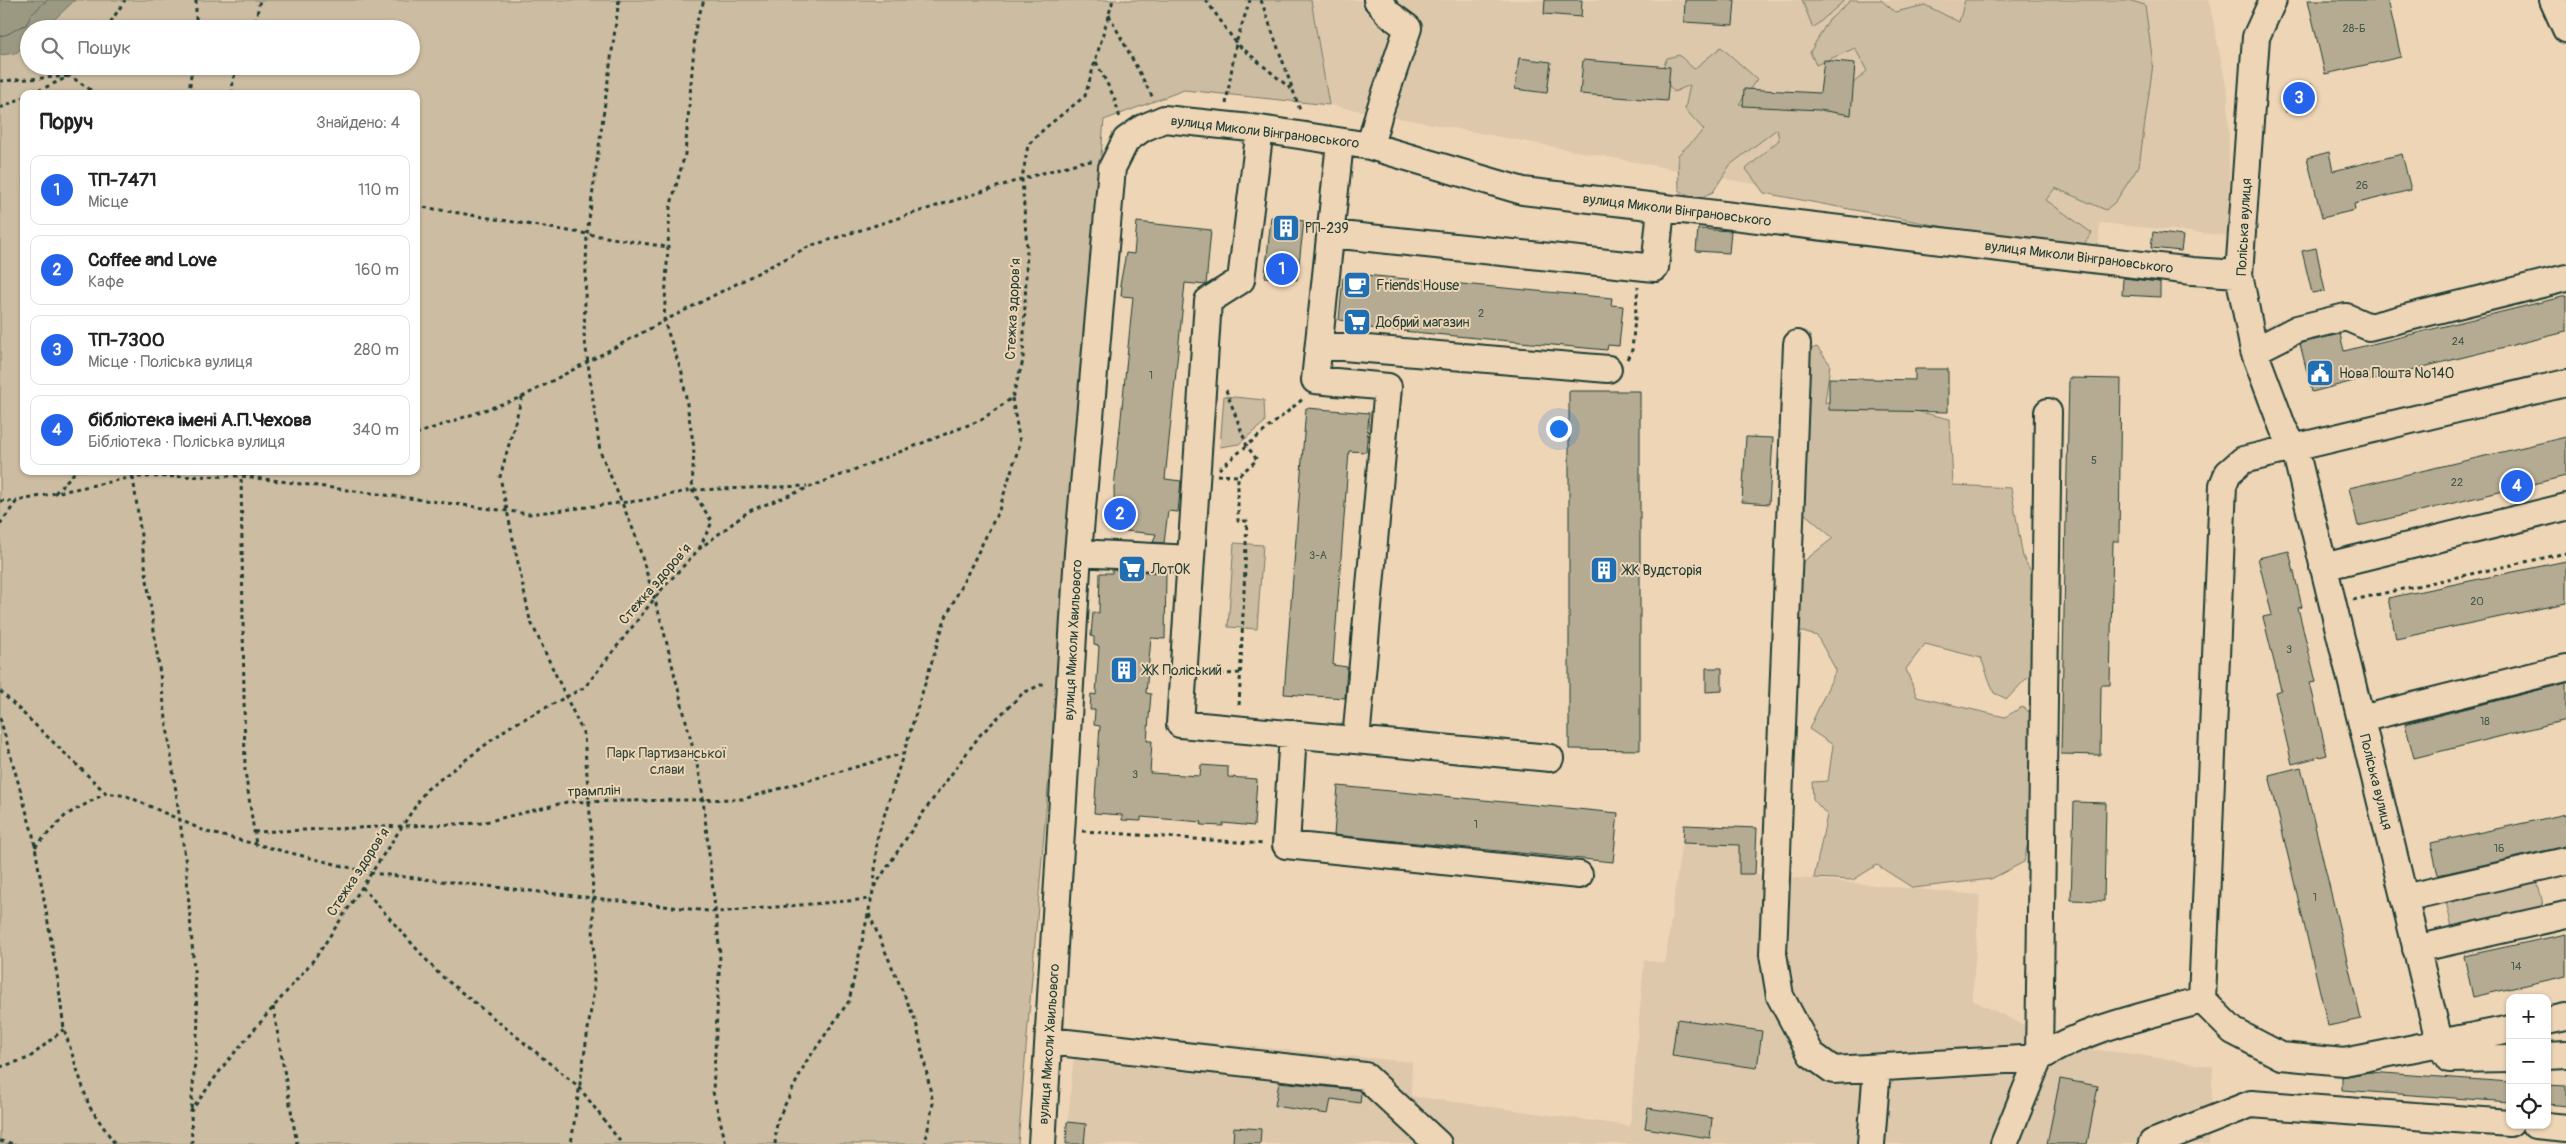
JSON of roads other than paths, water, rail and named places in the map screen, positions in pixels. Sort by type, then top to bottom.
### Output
[{"type":"street","points":[[1370,146],[1379,113],[1408,28],[1388,14],[1377,0]]},
{"type":"street","name":"Поліська вулиця","points":[[2273,0],[2256,37],[2239,274],[2254,351],[2283,428],[2295,449],[2440,1045]]},
{"type":"street","points":[[2553,0],[2566,29]]},
{"type":"street","name":"вулиця Миколи Вінграновського","points":[[1122,147],[1144,128],[1164,119],[1260,129],[1370,146],[1523,192],[2192,271],[2239,274]]},
{"type":"street","points":[[1260,129],[1241,280],[1208,301],[1180,724],[1550,758]]},
{"type":"street","points":[[1340,142],[1315,380],[1388,387],[1356,740]]},
{"type":"street","name":"вулиця Миколи Хвильового","points":[[1042,1144],[1078,553],[1112,168],[1122,147]]},
{"type":"street","points":[[1331,234],[1655,268],[1661,208]]},
{"type":"street","points":[[2254,351],[2297,329],[2346,317],[2369,327],[2566,278]]},
{"type":"street","points":[[1797,344],[1773,954],[1780,996],[1811,1054],[1833,1070],[2039,1058],[2058,1046],[2138,1018],[2202,1000]]},
{"type":"street","points":[[1319,345],[1608,369]]},
{"type":"street","points":[[2506,1030],[2440,1045],[2344,1062],[2281,1056],[2232,1032],[2202,1000],[2223,485],[2228,473],[2243,460],[2566,383]]},
{"type":"street","points":[[2004,1144],[2039,1058],[2048,412]]},
{"type":"street","points":[[2323,566],[2566,507]]},
{"type":"street","points":[[1078,553],[1192,559]]},
{"type":"street","points":[[2361,719],[2566,668]]},
{"type":"street","points":[[1292,734],[1286,846],[1579,875]]},
{"type":"street","points":[[2404,898],[2566,861]]},
{"type":"street","points":[[2416,948],[2566,915]]},
{"type":"street","points":[[2551,1020],[2566,1017]]},
{"type":"street","points":[[1049,1041],[1365,1076],[1438,1144]]},
{"type":"street","points":[[2440,1045],[2449,1058],[2506,1058]]},
{"type":"street","points":[[2551,1056],[2566,1056]]},
{"type":"street","points":[[1871,1144],[1877,1068]]},
{"type":"street","points":[[2152,1143],[2251,1104],[2506,1123]]},
{"type":"street","points":[[2551,1127],[2566,1128]]},
{"type":"water","points":[[0,0],[75,0],[54,20],[20,20],[20,50],[16,53],[0,55]]},
{"type":"place","name":"ТП-7300","points":[[2299,98]]},
{"type":"place","name":"РП-239","points":[[1286,228]]},
{"type":"place","name":"ТП-7471","points":[[1282,269]]},
{"type":"place","name":"Friends House","points":[[1357,285]]},
{"type":"place","name":"Добрий магазин","points":[[1357,322]]},
{"type":"place","name":"Нова Пошта №140","points":[[2320,373]]},
{"type":"place","name":"бібліотека імені А.П.Чехова","points":[[2517,486]]},
{"type":"place","name":"Coffee and Love","points":[[1120,514]]},
{"type":"place","name":"ЛотОК","points":[[1132,569]]},
{"type":"place","name":"ЖК Вудсторія","points":[[1604,570]]},
{"type":"place","name":"ЖК Поліський","points":[[1124,670]]},
{"type":"park label","name":"Парк Партизанської слави","points":[[667,762]]}]
